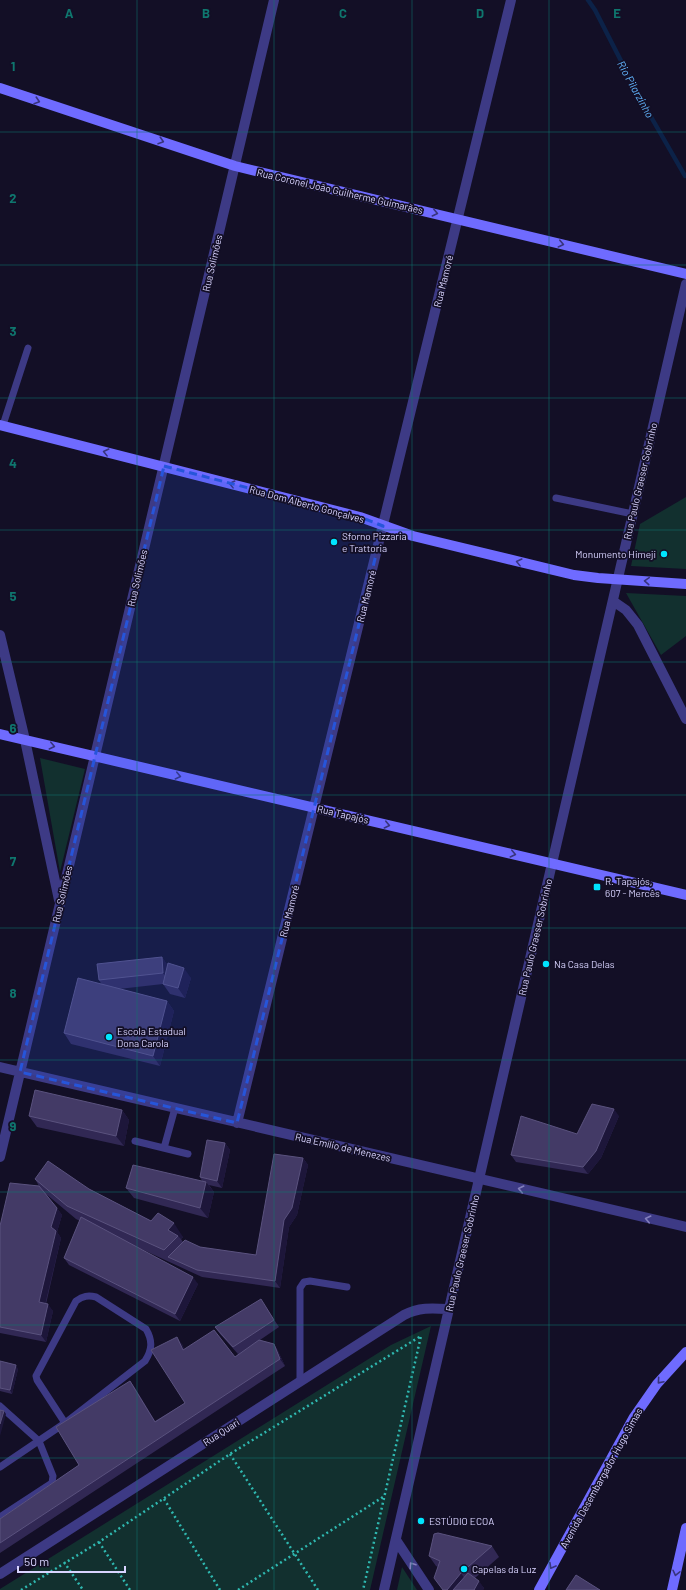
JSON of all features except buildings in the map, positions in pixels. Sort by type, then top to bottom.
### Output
[{"type":"main road","name":"Rua Coronel João Guilherme Guimarães","points":[[0,88],[235,166],[686,274]]},
{"type":"main road","name":"Rua Dom Alberto Gonçalves","points":[[1,425],[360,517],[413,536],[543,568],[574,575],[598,578],[686,584]]},
{"type":"main road","name":"Rua Tapajós","points":[[0,734],[686,895]]},
{"type":"main road","name":"Avenida Desembargador Hugo Simas","points":[[539,1590],[634,1417],[657,1384],[686,1352]]},
{"type":"main road","points":[[672,1590],[686,1528]]},
{"type":"street","name":"Rua Solimões","points":[[0,1157],[274,0]]},
{"type":"street","name":"Rua Mamoré","points":[[237,1122],[512,0]]},
{"type":"street","name":"Rua Paulo Graeser Sobrinho","points":[[384,1590],[686,284]]},
{"type":"street","points":[[613,601],[626,610],[638,625],[686,719]]},
{"type":"street","points":[[0,635],[25,740],[60,904]]},
{"type":"street","name":"Rua Emílio de Menezes","points":[[0,1067],[686,1227]]},
{"type":"street","name":"Rua Quari","points":[[0,1574],[300,1381],[414,1310],[423,1308],[449,1309]]},
{"type":"street","points":[[396,1540],[429,1590]]},
{"type":"lane","points":[[1,425],[28,348]]},
{"type":"lane","points":[[556,498],[633,514]]},
{"type":"lane","points":[[164,1148],[175,1108]]},
{"type":"lane","points":[[135,1141],[188,1154]]},
{"type":"lane","points":[[300,1381],[300,1288],[304,1282],[310,1281],[347,1287]]},
{"type":"lane","points":[[0,1467],[65,1423],[145,1361],[150,1351],[151,1340],[146,1330],[96,1297],[90,1296],[80,1298],[76,1301],[36,1376],[37,1380],[65,1423]]},
{"type":"lane","points":[[0,1406],[39,1441],[54,1476],[52,1483],[0,1517]]},
{"type":"path","points":[[21,1590],[64,1562],[99,1542],[230,1454],[421,1336],[362,1590]]},
{"type":"path","points":[[230,1454],[318,1590]]},
{"type":"path","points":[[238,1590],[383,1497]]},
{"type":"path","points":[[164,1498],[220,1590]]},
{"type":"path","points":[[99,1542],[130,1590]]},
{"type":"path","points":[[64,1562],[83,1590]]},
{"type":"highlighted area","points":[[164,466],[360,517],[383,526],[237,1123],[20,1072]]},
{"type":"green space","points":[[686,497],[686,569],[631,566],[640,524]]},
{"type":"green space","points":[[626,593],[686,596],[686,636],[661,655]]},
{"type":"green space","points":[[40,758],[85,769],[60,872]]},
{"type":"green space","points":[[431,1326],[370,1590],[0,1590],[391,1345]]},
{"type":"green space","points":[[402,1567],[417,1590],[397,1590]]},
{"type":"waterway","name":"Rio Pilarzinho","points":[[588,0],[595,10],[639,96],[685,176]]},
{"type":"place","name":"Sforno Pizzaria e Trattoria","points":[[334,542]]},
{"type":"place","name":"Monumento Himeji","points":[[664,554]]},
{"type":"place","name":"R. Tapajós, 607 - Mercês","points":[[597,887]]},
{"type":"place","name":"Na Casa Delas","points":[[546,964]]},
{"type":"place","name":"Escola Estadual Dona Carola","points":[[109,1037]]},
{"type":"place","name":"ESTÚDIO ECOA","points":[[421,1521]]},
{"type":"place","name":"Capelas da Luz","points":[[464,1569]]}]
